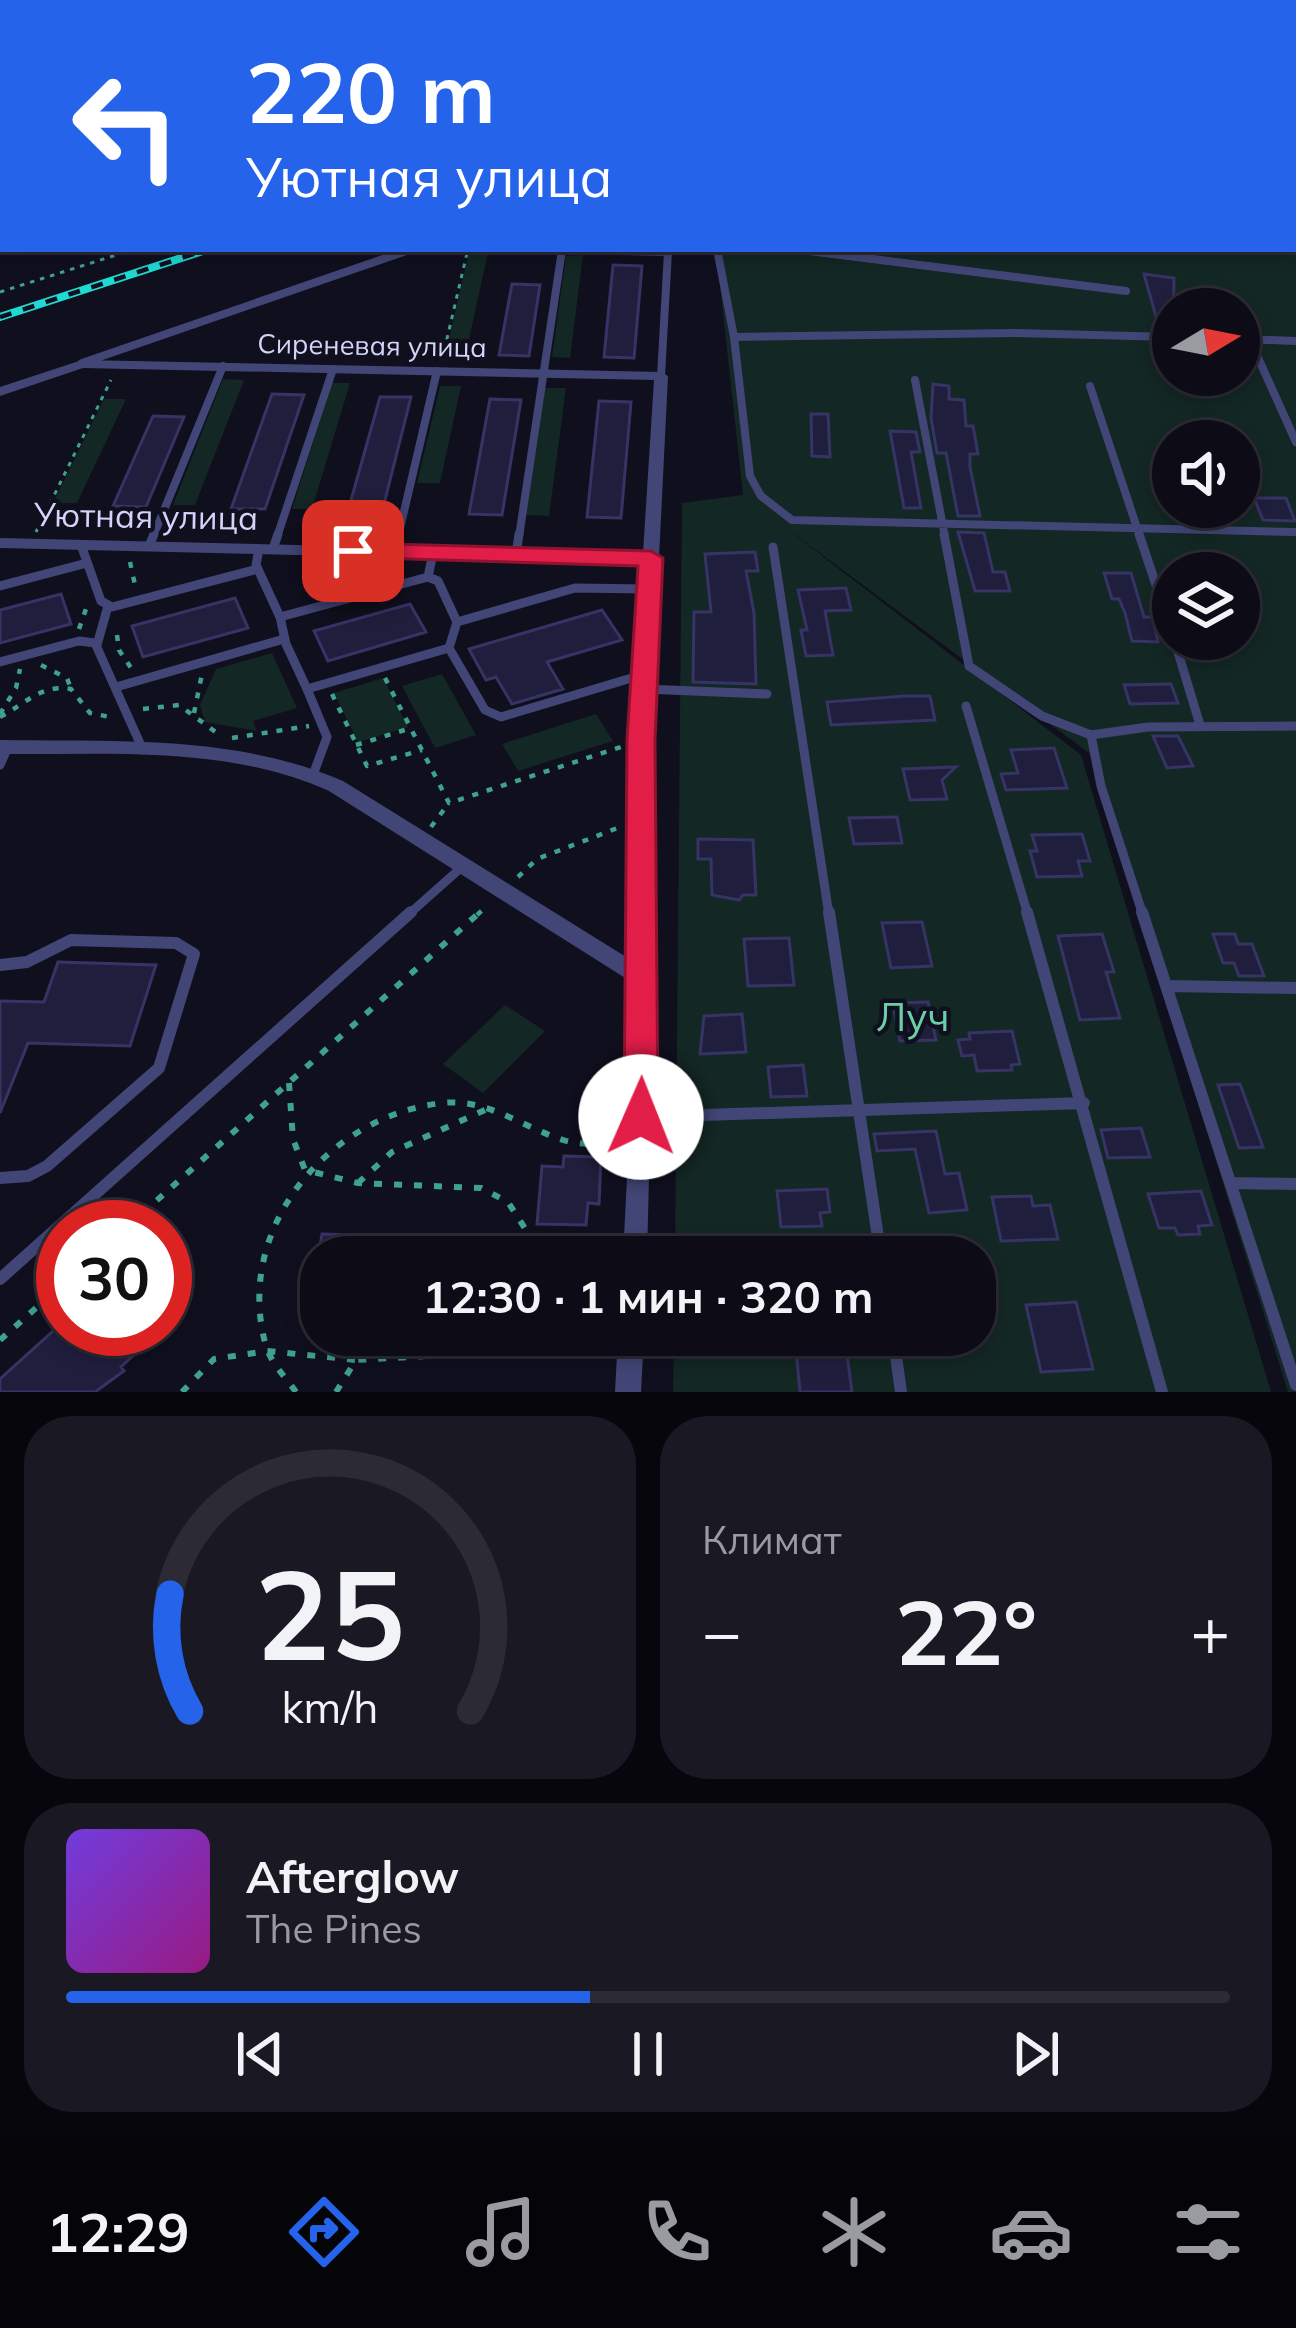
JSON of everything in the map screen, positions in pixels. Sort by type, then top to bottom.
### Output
[{"type":"street","name":"Сиреневая улица","points":[[0,392],[82,364],[661,376]]},
{"type":"street","points":[[636,1236],[643,978],[641,740],[661,376]]},
{"type":"street","name":"Уютная улица","points":[[0,543],[651,558]]},
{"type":"street","points":[[3,753],[226,755],[313,775],[643,978]]},
{"type":"street","points":[[628,1392],[630,1356]]},
{"type":"lane","points":[[82,364],[403,252]]},
{"type":"lane","points":[[516,555],[562,252]]},
{"type":"lane","points":[[661,376],[668,252]]},
{"type":"lane","points":[[718,252],[734,337],[750,476],[760,496],[792,520],[1296,532]]},
{"type":"lane","points":[[817,252],[1126,290]]},
{"type":"lane","points":[[734,337],[1014,332],[1152,337]]},
{"type":"lane","points":[[1260,340],[1296,341]]},
{"type":"lane","points":[[1260,362],[1296,442]]},
{"type":"lane","points":[[149,546],[223,366]]},
{"type":"lane","points":[[313,775],[326,742],[324,726],[258,569],[333,369]]},
{"type":"lane","points":[[394,552],[438,371]]},
{"type":"lane","points":[[915,380],[969,666],[1042,716],[1091,735],[1200,725],[1296,726]]},
{"type":"lane","points":[[1090,386],[1152,569]]},
{"type":"lane","points":[[81,545],[101,601],[108,606],[258,569]]},
{"type":"lane","points":[[773,547],[878,1236]]},
{"type":"lane","points":[[428,577],[433,553]]},
{"type":"lane","points":[[0,586],[87,563]]},
{"type":"lane","points":[[280,616],[428,577],[438,581],[457,622],[449,647],[485,710],[501,717],[644,682],[767,694]]},
{"type":"lane","points":[[457,622],[575,588],[649,589]]},
{"type":"lane","points":[[108,606],[97,645],[144,752]]},
{"type":"lane","points":[[116,687],[284,639]]},
{"type":"lane","points":[[0,662],[83,640],[97,645]]},
{"type":"lane","points":[[307,689],[449,647]]},
{"type":"lane","points":[[1180,660],[1200,725]]},
{"type":"lane","points":[[966,706],[1084,1103],[1162,1392]]},
{"type":"lane","points":[[1091,735],[1100,786],[1296,1385]]},
{"type":"lane","points":[[0,1279],[464,866]]},
{"type":"lane","points":[[0,964],[31,964],[52,946],[71,940],[176,943],[194,954],[168,1051],[154,1075],[47,1166],[28,1176],[0,1178]]},
{"type":"lane","points":[[1167,986],[1296,988]]},
{"type":"lane","points":[[641,1129],[859,1111],[1084,1103]]},
{"type":"lane","points":[[1231,1183],[1296,1184]]},
{"type":"lane","points":[[896,1356],[901,1392]]},
{"type":"path","points":[[0,292],[126,252]]},
{"type":"path","points":[[438,371],[467,252]]},
{"type":"path","points":[[31,543],[118,364]]},
{"type":"path","points":[[130,562],[135,585],[119,626],[119,650],[132,669],[147,678]]},
{"type":"path","points":[[64,569],[82,587],[87,607],[68,644]]},
{"type":"path","points":[[35,653],[43,667],[67,678],[90,713],[110,718],[168,704],[194,713],[209,731],[230,738],[324,726]]},
{"type":"path","points":[[0,715],[16,688],[18,658]]},
{"type":"path","points":[[194,713],[202,662]]},
{"type":"path","points":[[380,668],[449,803]]},
{"type":"path","points":[[327,683],[369,766],[422,751]]},
{"type":"path","points":[[0,715],[40,689],[71,689]]},
{"type":"path","points":[[356,745],[410,728]]},
{"type":"path","points":[[422,839],[449,803],[641,740]]},
{"type":"path","points":[[157,1200],[537,859],[642,818]]},
{"type":"path","points":[[289,1083],[290,1138],[305,1170],[358,1183],[482,1188],[508,1202],[530,1236]]},
{"type":"path","points":[[296,1392],[267,1351],[260,1309],[266,1249],[282,1203],[305,1170],[350,1133],[396,1111],[444,1102],[493,1107],[568,1142],[641,1129]]},
{"type":"path","points":[[358,1183],[392,1152],[493,1107]]},
{"type":"path","points":[[0,1340],[36,1308]]},
{"type":"path","points":[[182,1392],[214,1359],[267,1351],[356,1360],[428,1356]]},
{"type":"path","points":[[336,1392],[356,1360]]},
{"type":"green space","name":"Луч","points":[[716,252],[1296,252],[1296,1392],[1288,1392],[1089,753],[782,525],[1081,755],[1271,1392],[673,1392],[674,1356],[996,1356],[996,1236],[675,1236],[682,503],[743,495]]},
{"type":"green space","points":[[469,253],[488,253],[465,357],[445,356]]},
{"type":"green space","points":[[583,255],[570,358],[552,357],[566,256]]},
{"type":"green space","points":[[223,379],[244,380],[195,505],[173,505]]},
{"type":"green space","points":[[332,383],[350,383],[312,509],[292,509]]},
{"type":"green space","points":[[440,386],[461,386],[440,483],[417,483]]},
{"type":"green space","points":[[545,388],[566,388],[549,516],[526,515]]},
{"type":"green space","points":[[104,399],[126,399],[77,503],[53,503]]},
{"type":"green space","points":[[272,653],[297,708],[253,721],[257,731],[205,722],[200,705],[216,669]]},
{"type":"green space","points":[[442,674],[476,735],[435,748],[402,686]]},
{"type":"green space","points":[[383,678],[408,727],[358,742],[334,693]]},
{"type":"green space","points":[[596,714],[613,741],[518,771],[502,744]]},
{"type":"green space","points":[[505,1005],[545,1031],[483,1093],[443,1064]]},
{"type":"building","points":[[613,265],[642,266],[634,358],[604,357]]},
{"type":"building","points":[[1144,274],[1174,278],[1174,288],[1152,288],[1152,303]]},
{"type":"building","points":[[512,284],[540,285],[529,356],[499,355]]},
{"type":"building","points":[[933,384],[949,386],[949,399],[964,400],[966,426],[973,426],[978,454],[970,454],[970,467],[980,516],[958,516],[946,453],[937,453],[931,418]]},
{"type":"building","points":[[272,394],[304,395],[265,509],[231,509]]},
{"type":"building","points":[[380,397],[411,397],[382,512],[348,511]]},
{"type":"building","points":[[490,399],[521,400],[502,515],[469,514]]},
{"type":"building","points":[[599,401],[631,402],[621,518],[587,517]]},
{"type":"building","points":[[811,414],[828,414],[830,457],[812,456]]},
{"type":"building","points":[[153,416],[184,417],[146,507],[113,506]]},
{"type":"building","points":[[890,431],[916,432],[920,452],[911,452],[921,508],[904,508]]},
{"type":"building","points":[[1260,498],[1286,498],[1295,521],[1263,520]]},
{"type":"building","points":[[958,532],[984,533],[993,572],[1005,572],[1010,591],[975,591]]},
{"type":"building","points":[[755,552],[758,571],[746,571],[754,613],[756,684],[693,682],[694,612],[711,612],[705,554]]},
{"type":"building","points":[[1104,573],[1131,573],[1144,617],[1152,617],[1152,642],[1132,641],[1119,599],[1112,599]]},
{"type":"building","points":[[846,588],[851,610],[825,611],[833,655],[806,656],[801,630],[807,630],[798,590]]},
{"type":"building","points":[[61,594],[71,624],[0,643],[0,610]]},
{"type":"building","points":[[235,598],[248,628],[143,657],[132,626]]},
{"type":"building","points":[[410,604],[426,632],[328,661],[314,631]]},
{"type":"building","points":[[602,610],[622,640],[547,662],[563,689],[512,704],[496,677],[486,680],[469,649]]},
{"type":"building","points":[[1171,684],[1178,703],[1130,704],[1124,685]]},
{"type":"building","points":[[930,696],[935,720],[831,725],[827,702]]},
{"type":"building","points":[[1153,736],[1178,736],[1193,766],[1167,768]]},
{"type":"building","points":[[1054,748],[1067,788],[1006,790],[1001,774],[1018,773],[1011,750]]},
{"type":"building","points":[[956,767],[942,780],[947,799],[910,800],[903,769]]},
{"type":"building","points":[[897,817],[902,843],[854,844],[849,818]]},
{"type":"building","points":[[1082,834],[1090,861],[1078,861],[1082,876],[1037,877],[1030,851],[1037,851],[1032,835]]},
{"type":"building","points":[[698,839],[753,840],[756,895],[743,895],[739,900],[712,895],[711,859],[698,859]]},
{"type":"building","points":[[922,922],[932,966],[891,968],[882,923]]},
{"type":"building","points":[[1102,934],[1114,972],[1106,972],[1120,1018],[1080,1020],[1058,936]]},
{"type":"building","points":[[1213,934],[1235,934],[1238,944],[1252,944],[1264,976],[1239,976],[1234,963],[1223,963]]},
{"type":"building","points":[[789,938],[794,985],[748,986],[744,939]]},
{"type":"building","points":[[58,962],[156,965],[130,1046],[28,1043],[0,1113],[0,1001],[44,1002]]},
{"type":"building","points":[[928,1002],[936,1040],[900,1041],[893,1003]]},
{"type":"building","points":[[742,1014],[746,1052],[700,1054],[704,1016]]},
{"type":"building","points":[[1012,1031],[1020,1064],[1011,1065],[1012,1070],[977,1071],[974,1055],[962,1056],[958,1040],[970,1039],[969,1033]]},
{"type":"building","points":[[803,1065],[807,1096],[771,1097],[768,1067]]},
{"type":"building","points":[[1240,1084],[1263,1147],[1239,1148],[1218,1085]]},
{"type":"building","points":[[1141,1128],[1150,1157],[1108,1158],[1101,1130]]},
{"type":"building","points":[[936,1131],[945,1174],[959,1173],[967,1210],[929,1213],[915,1149],[877,1151],[874,1134]]},
{"type":"building","points":[[564,1156],[601,1157],[599,1204],[588,1203],[586,1225],[537,1224],[542,1166],[563,1167]]},
{"type":"building","points":[[827,1189],[830,1212],[820,1213],[822,1226],[781,1227],[777,1191]]},
{"type":"building","points":[[1201,1191],[1212,1225],[1198,1226],[1200,1234],[1178,1235],[1175,1228],[1159,1228],[1148,1194]]},
{"type":"building","points":[[1031,1196],[1033,1206],[1050,1205],[1058,1239],[1001,1241],[992,1197]]},
{"type":"building","points":[[1076,1302],[1093,1369],[1041,1372],[1026,1305]]},
{"type":"building","points":[[36,1346],[36,1356],[132,1356],[121,1367],[124,1371],[95,1392],[0,1392],[0,1379]]},
{"type":"building","points":[[797,1356],[847,1356],[852,1392],[800,1392]]},
{"type":"railway","points":[[0,317],[200,252]]},
{"type":"route","points":[[353,551],[651,558],[641,740],[641,1117]]}]
